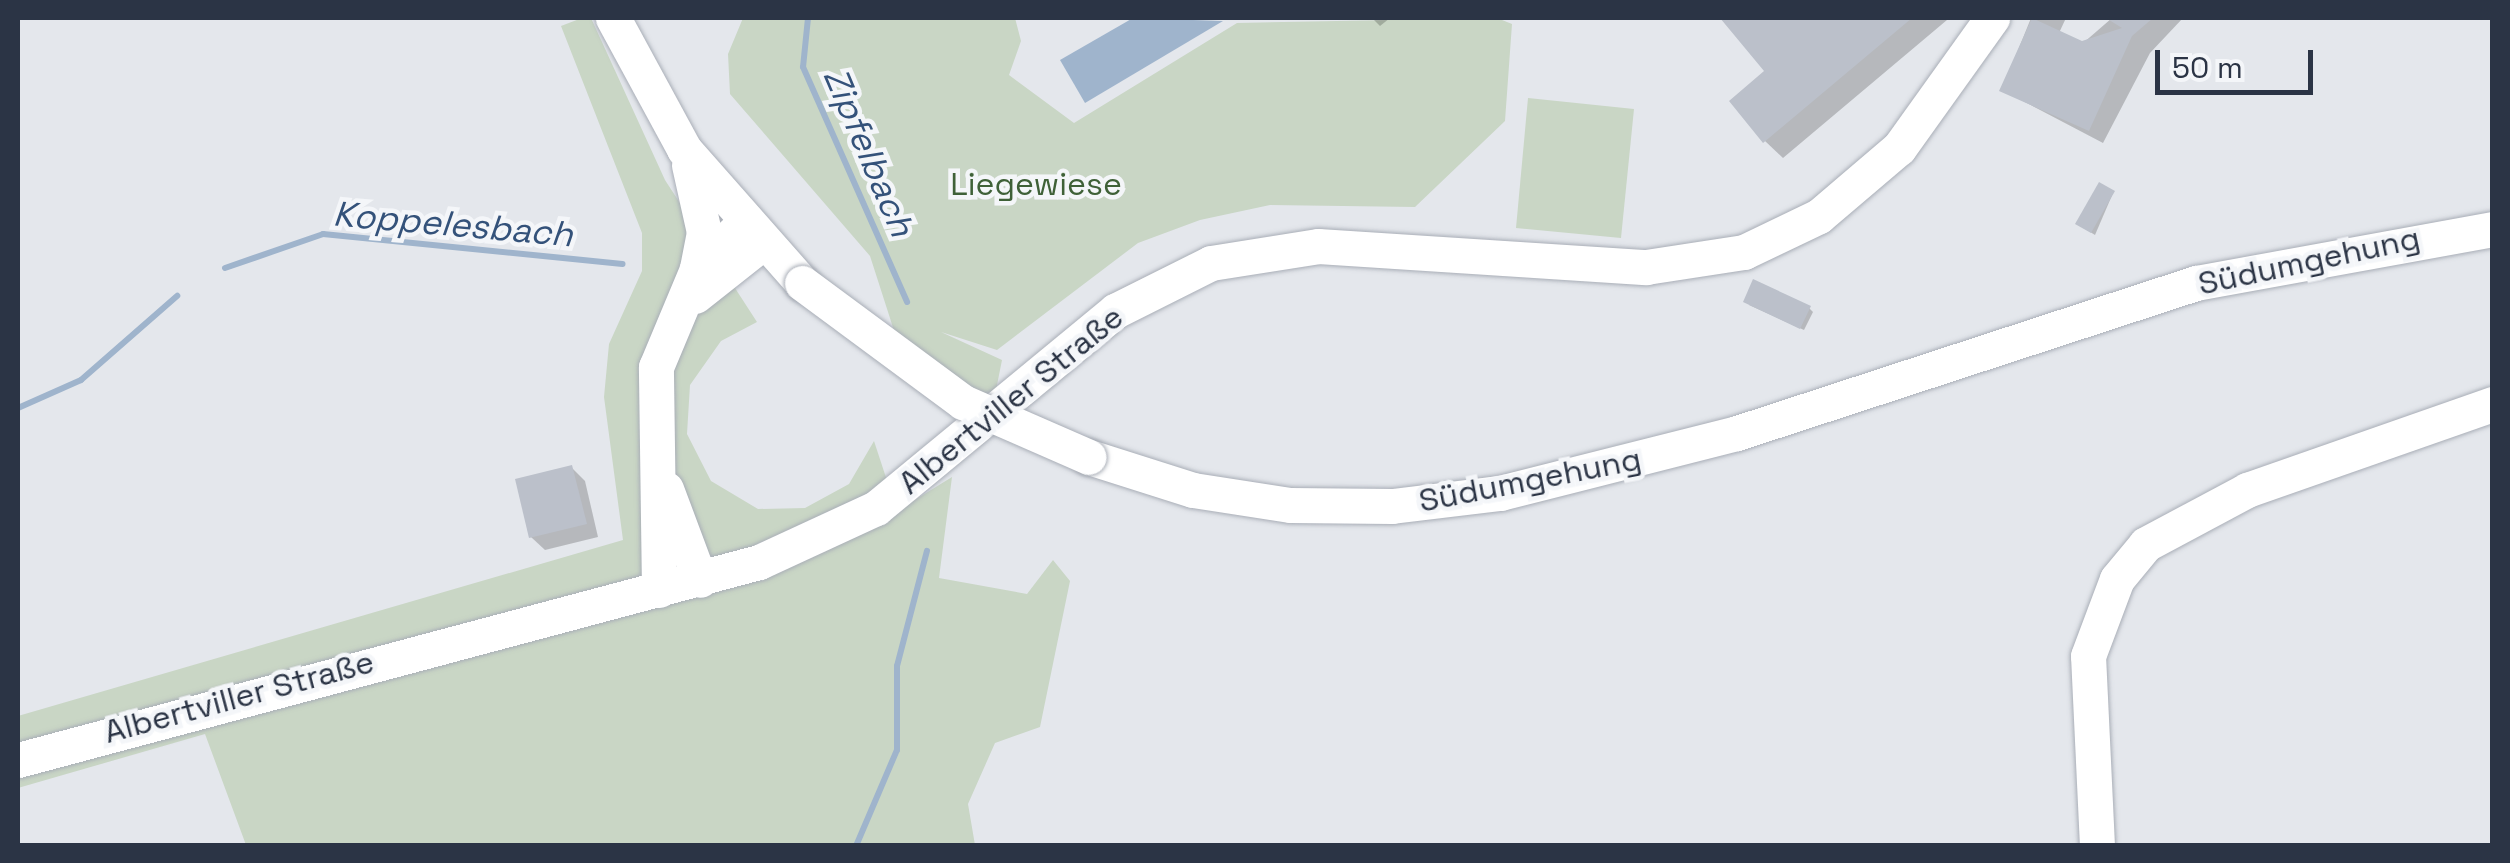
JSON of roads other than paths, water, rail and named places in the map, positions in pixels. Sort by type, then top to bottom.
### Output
[{"type":"street","name":"Südumgehung","points":[[613,18],[684,149],[753,233],[802,282],[963,402],[1090,457],[1192,490],[1392,506],[1582,476],[1737,432],[2196,283],[2492,228]]},
{"type":"street","name":"Albertviller Straße","points":[[18,760],[700,580],[844,526],[936,464],[1115,312],[1211,263],[1318,246],[1646,267],[1744,252],[1858,186],[1899,148],[1992,18]]},
{"type":"street","points":[[659,590],[656,367],[675,313],[697,269],[704,232],[684,149]]},
{"type":"street","points":[[697,269],[753,233]]},
{"type":"street","points":[[675,313],[753,233]]},
{"type":"street","points":[[2097,846],[2088,656],[2117,579],[2146,544],[2247,490],[2492,404]]},
{"type":"street","points":[[656,465],[700,580]]},
{"type":"water","points":[[1133,18],[1223,21],[1085,103],[1060,60]]},
{"type":"waterway","name":"Zipfelbach","points":[[808,18],[803,67],[907,302]]},
{"type":"waterway","name":"Koppelesbach","points":[[225,268],[323,234],[623,264]]},
{"type":"waterway","name":"Koppelesbach","points":[[18,408],[81,380],[177,296]]},
{"type":"waterway","name":"Zipfelbach","points":[[856,846],[897,750],[897,666],[927,551]]},
{"type":"park label","name":"Liegewiese","points":[[1036,184]]}]
